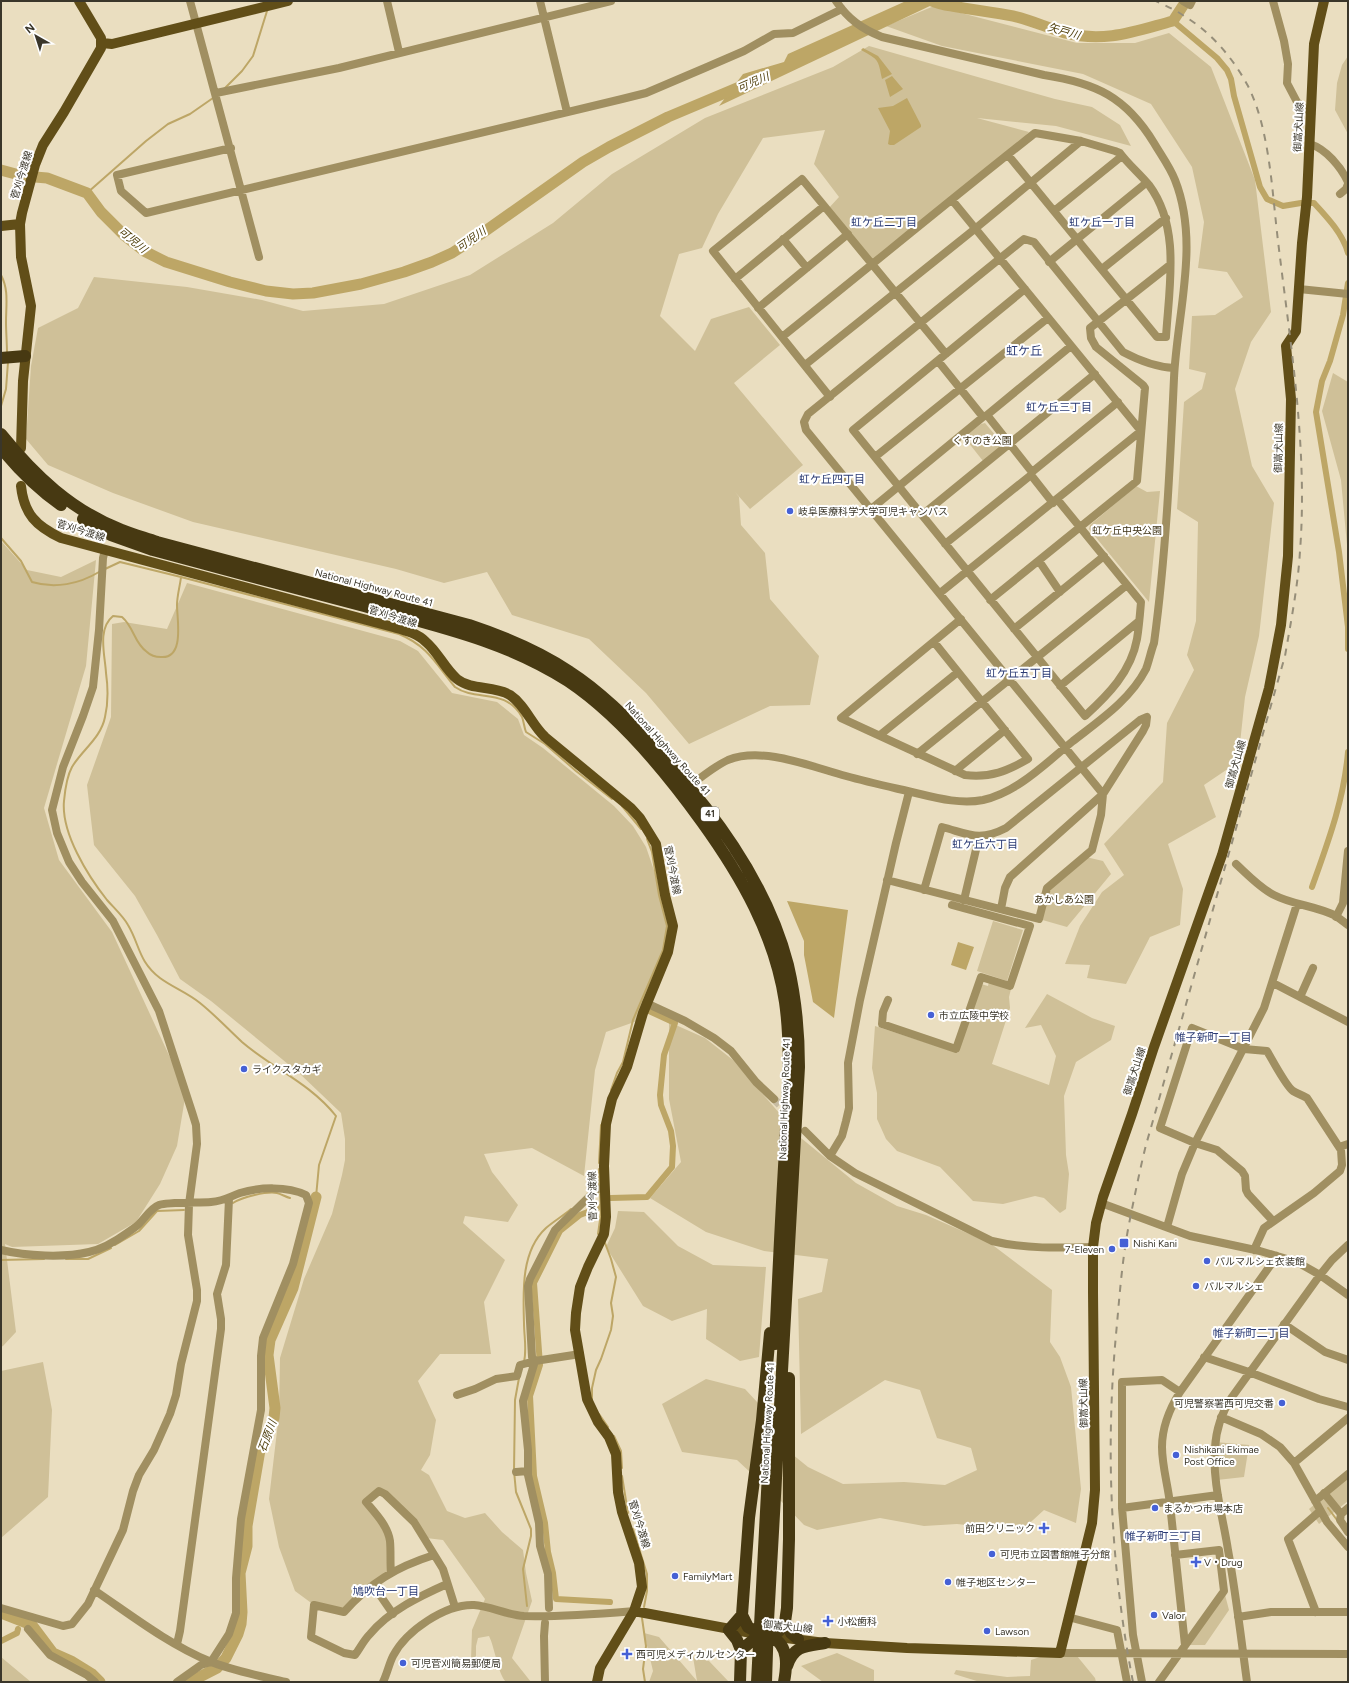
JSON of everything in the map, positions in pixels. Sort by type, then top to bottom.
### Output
[{"type":"highway","points":[[1,358],[25,356]]},
{"type":"highway","name":"National Highway Route 41","points":[[1,434],[20,458],[61,496],[95,517],[122,530],[165,544],[469,625],[504,637],[541,654],[591,686],[612,704],[742,859],[763,897],[788,965],[795,1000],[799,1036],[799,1060],[788,1252],[764,1620]]},
{"type":"highway","name":"National Highway Route 41","points":[[1,448],[24,475],[43,492],[65,509],[110,535],[153,550],[469,634],[522,655],[570,683],[592,699],[685,790],[739,878],[763,926],[771,948],[784,1001],[788,1060],[763,1649],[758,1682]]},
{"type":"highway","points":[[780,1239],[762,1420],[749,1518],[742,1615],[748,1627],[776,1639],[784,1652],[786,1668]]},
{"type":"highway","points":[[741,1650],[748,1643],[779,1631],[785,1622],[789,1539],[790,1312],[788,1252]]},
{"type":"highway","points":[[740,1682],[741,1650],[737,1640],[729,1630],[742,1615]]},
{"type":"highway","points":[[785,1622],[791,1633],[798,1639]]},
{"type":"highway","points":[[784,1682],[789,1659],[797,1649],[825,1642]]},
{"type":"highway","name":"National Highway Route 41","points":[[763,1649],[766,1682]]},
{"type":"main road","points":[[79,1],[98,33],[102,43],[112,44],[288,1]]},
{"type":"main road","name":"御嵩犬山線","points":[[634,1611],[729,1630],[767,1636],[825,1642],[907,1648],[1060,1653],[1092,1523],[1095,1490],[1093,1247],[1096,1223],[1101,1203],[1189,945],[1222,855],[1269,688],[1281,625],[1288,556],[1291,399],[1286,346],[1296,331],[1307,197],[1314,44],[1324,1]]},
{"type":"main road","name":"菅刈今渡線","points":[[21,448],[23,381],[25,356],[31,319],[31,306],[21,257],[20,224],[35,165],[44,145],[101,48],[102,43]]},
{"type":"main road","points":[[1,226],[20,224]]},
{"type":"main road","name":"菅刈今渡線","points":[[21,486],[22,498],[37,524],[61,538],[407,631],[419,636],[427,642],[442,663],[458,680],[468,685],[509,694],[525,710],[538,731],[545,738],[631,808],[640,818],[656,844],[665,895],[673,926],[668,952],[646,1003],[634,1038],[627,1067],[612,1099],[604,1140],[604,1187],[606,1217],[604,1234],[580,1287],[576,1313],[576,1330],[587,1399],[598,1422],[609,1437],[616,1454],[618,1492],[622,1512],[639,1563],[642,1587],[634,1611]]},
{"type":"main road","points":[[597,1682],[600,1668],[634,1611]]},
{"type":"street","points":[[387,1],[399,52]]},
{"type":"street","points":[[540,1],[566,112]]},
{"type":"street","points":[[216,93],[340,68],[399,52],[611,1]]},
{"type":"street","points":[[685,790],[718,766],[729,760],[760,756],[782,758],[909,792],[958,801],[983,800],[998,795],[1019,784],[1116,706],[1131,691],[1146,668],[1154,643],[1170,479],[1174,368],[1186,253],[1186,229],[1180,194],[1175,178],[1146,129],[1127,108],[1111,95],[1086,84],[904,43],[868,32],[851,19],[836,1]]},
{"type":"street","points":[[1273,1],[1284,41],[1288,64],[1287,83],[1296,102],[1311,114]]},
{"type":"street","points":[[193,2],[196,24],[231,148],[259,257]]},
{"type":"street","points":[[231,148],[117,175],[121,191],[146,213],[646,93],[744,51],[774,34],[793,33],[842,9]]},
{"type":"street","points":[[782,337],[1035,133],[1107,147],[1115,150],[1146,183],[1159,203],[1166,218],[1169,235],[1170,264],[1166,338],[1157,337],[1008,155]]},
{"type":"street","points":[[805,365],[976,228],[1080,142]]},
{"type":"street","points":[[1310,144],[1317,146],[1332,159],[1340,169],[1348,183],[1346,189],[1340,194]]},
{"type":"street","points":[[1054,211],[1122,156]]},
{"type":"street","points":[[830,397],[714,251],[802,179],[946,354]]},
{"type":"street","points":[[1050,262],[1146,183]]},
{"type":"street","points":[[952,200],[1075,349],[1141,432]]},
{"type":"street","points":[[735,279],[824,206]]},
{"type":"street","points":[[1102,269],[1166,218]]},
{"type":"street","points":[[758,308],[848,234]]},
{"type":"street","points":[[783,239],[807,268]]},
{"type":"street","points":[[887,880],[1039,919],[1047,888],[1092,850],[1101,815],[1103,794],[806,430],[804,422],[808,414],[1024,240],[1034,242],[1122,352],[1160,368],[1174,368]]},
{"type":"street","points":[[990,600],[1137,481],[1145,388],[1143,384],[1092,342],[1090,328],[1170,264]]},
{"type":"street","points":[[938,361],[960,390],[1010,443],[1032,474],[1104,556],[1141,602],[1137,641],[1125,671],[1112,690],[1085,716],[853,430],[1025,289]]},
{"type":"street","points":[[1299,289],[1345,294]]},
{"type":"street","points":[[875,457],[1048,318]]},
{"type":"street","points":[[871,509],[1071,346]]},
{"type":"street","points":[[922,515],[1095,374]]},
{"type":"street","points":[[945,544],[1118,402]]},
{"type":"street","points":[[940,593],[1141,432]]},
{"type":"street","points":[[1,1608],[63,1626],[68,1626],[79,1616],[88,1604],[124,1530],[133,1491],[139,1475],[154,1450],[170,1414],[176,1396],[180,1371],[197,1301],[197,1290],[188,1235],[189,1204],[197,1144],[196,1125],[159,1011],[112,921],[82,882],[69,862],[57,833],[52,810],[63,767],[93,687],[99,630],[102,566],[105,550]]},
{"type":"street","points":[[1014,629],[1104,556]]},
{"type":"street","points":[[1039,561],[1060,592]]},
{"type":"street","points":[[917,754],[1127,584]]},
{"type":"street","points":[[934,642],[1028,759],[1003,772],[988,776],[970,776],[917,754],[880,735],[841,718],[934,642],[961,620]]},
{"type":"street","points":[[1060,686],[1139,620]]},
{"type":"street","points":[[880,735],[958,672]]},
{"type":"street","points":[[924,890],[942,827],[979,837],[994,834],[1006,828],[1140,720],[1147,717],[1146,725],[1143,731],[1103,794],[1010,877],[1005,888],[1001,909]]},
{"type":"street","points":[[955,771],[1005,730]]},
{"type":"street","points":[[830,1156],[842,1136],[846,1122],[849,1108],[848,1063],[866,971],[909,792]]},
{"type":"street","points":[[964,900],[979,837]]},
{"type":"street","points":[[1336,917],[1343,903],[1348,851]]},
{"type":"street","points":[[1236,864],[1274,895],[1336,917],[1348,925]]},
{"type":"street","points":[[1167,1227],[1182,1174],[1195,1143],[1260,1016],[1273,983],[1297,904]]},
{"type":"street","points":[[888,1000],[882,1024],[956,1049],[981,977],[1010,986],[1030,926],[952,905]]},
{"type":"street","points":[[1300,997],[1313,968]]},
{"type":"street","points":[[1273,983],[1348,1022]]},
{"type":"street","points":[[646,1003],[685,1021],[714,1038],[731,1051],[756,1082],[774,1099]]},
{"type":"street","points":[[1254,1250],[1264,1228],[1314,1193],[1340,1171],[1342,1165],[1341,1150],[1307,1098],[1294,1091],[1285,1083],[1281,1072],[1267,1051],[1244,1049],[1192,1028],[1160,1128],[1195,1143],[1217,1150],[1242,1171],[1245,1176],[1246,1190],[1248,1194],[1273,1221]]},
{"type":"street","points":[[805,1131],[830,1156],[867,1180],[992,1241],[1029,1247],[1093,1247]]},
{"type":"street","points":[[1339,1148],[1348,1144]]},
{"type":"street","points":[[548,1608],[548,1574],[540,1546],[539,1523],[528,1471],[524,1401],[534,1361],[532,1357],[528,1286],[530,1278],[558,1226],[596,1190],[604,1187]]},
{"type":"street","points":[[1,1250],[26,1254],[57,1255],[89,1252],[124,1235],[139,1225],[151,1210],[160,1205],[189,1204],[229,1199],[240,1193],[267,1188],[284,1189],[306,1195],[309,1203],[293,1264],[263,1338],[261,1356],[261,1410],[241,1519],[236,1578],[236,1613],[229,1634],[211,1662],[201,1664],[177,1682]]},
{"type":"street","points":[[177,1644],[221,1329],[217,1294],[226,1265],[229,1199]]},
{"type":"street","points":[[1101,1203],[1190,1236],[1254,1250],[1297,1262],[1320,1275],[1348,1295]]},
{"type":"street","points":[[1247,1682],[1244,1653],[1218,1495],[1215,1448],[1221,1417],[1226,1406],[1320,1275],[1332,1260],[1348,1245]]},
{"type":"street","points":[[1185,1644],[1170,1502],[1163,1461],[1162,1446],[1164,1431],[1170,1411],[1180,1392],[1277,1256]]},
{"type":"street","points":[[1284,1324],[1324,1352],[1348,1360]]},
{"type":"street","points":[[457,1395],[475,1389],[496,1379],[517,1376],[520,1366],[534,1361],[580,1354]]},
{"type":"street","points":[[1204,1357],[1250,1372],[1319,1399],[1348,1407]]},
{"type":"street","points":[[1142,1682],[1133,1634],[1122,1508],[1122,1382],[1162,1380],[1180,1392]]},
{"type":"street","points":[[1221,1417],[1261,1434],[1280,1447],[1294,1463],[1327,1522],[1348,1547]]},
{"type":"street","points":[[1294,1463],[1348,1418]]},
{"type":"street","points":[[516,1472],[528,1471]]},
{"type":"street","points":[[1315,1501],[1348,1474]]},
{"type":"street","points":[[391,1573],[390,1541],[388,1533],[366,1502],[379,1491],[385,1494],[414,1522],[443,1569],[455,1607]]},
{"type":"street","points":[[1324,1494],[1341,1514]]},
{"type":"street","points":[[1122,1508],[1218,1495]]},
{"type":"street","points":[[1348,1508],[1341,1514],[1340,1520],[1348,1532]]},
{"type":"street","points":[[1316,1612],[1288,1539],[1320,1511]]},
{"type":"street","points":[[1159,1682],[1224,1591],[1219,1550],[1175,1555]]},
{"type":"street","points":[[434,1555],[414,1561],[391,1573],[361,1594],[344,1612],[314,1605],[311,1637],[344,1653],[355,1655],[370,1634],[393,1614],[422,1595],[447,1584]]},
{"type":"street","points":[[373,1585],[393,1614]]},
{"type":"street","points":[[94,1590],[177,1644],[211,1662],[286,1682]]},
{"type":"street","points":[[384,1682],[393,1656],[406,1638],[429,1619],[455,1607],[475,1605],[514,1615],[550,1617],[634,1611]]},
{"type":"street","points":[[1238,1618],[1271,1612],[1348,1612]]},
{"type":"street","points":[[1068,1617],[1117,1630],[1127,1682]]},
{"type":"street","points":[[545,1682],[544,1636],[546,1623]]},
{"type":"street","points":[[28,1629],[50,1655],[81,1671],[95,1682]]},
{"type":"street","points":[[1060,1653],[1348,1654]]},
{"type":"green space","points":[[934,6],[1077,43],[1135,43],[1169,33],[1211,67],[1255,180],[1271,312],[1251,342],[1235,389],[1252,466],[1274,503],[1259,636],[1245,697],[1238,762],[1204,785],[1216,817],[1168,844],[1183,889],[1180,925],[1150,937],[1126,984],[1087,978],[1090,965],[1065,964],[1080,926],[1102,892],[1124,875],[1104,844],[1163,782],[1167,723],[1194,670],[1187,655],[1196,621],[1198,522],[1177,509],[1184,402],[1202,389],[1206,373],[1189,369],[1192,316],[1215,315],[1243,297],[1227,272],[1198,268],[1204,222],[1192,167],[1151,104],[1083,74],[942,46],[886,26]]},
{"type":"green space","points":[[869,46],[1055,99],[1092,107],[1120,125],[1131,146],[1056,126],[977,118],[1029,132],[1008,155],[873,264],[827,210],[839,197],[814,164],[825,130],[763,138],[718,214],[702,248],[679,254],[660,316],[695,351],[711,319],[749,307],[780,345],[734,383],[803,465],[750,509],[735,492],[739,497],[741,525],[765,553],[770,599],[819,656],[810,705],[770,706],[689,744],[646,693],[589,639],[512,615],[487,572],[444,583],[396,569],[193,522],[113,493],[48,465],[26,439],[31,366],[38,328],[78,308],[94,277],[187,287],[262,300],[303,311],[384,304],[470,275],[553,223],[612,174],[705,118],[833,67]]},
{"type":"green space","points":[[1348,56],[1348,134],[1335,110],[1337,83],[1342,65]]},
{"type":"green space","points":[[1333,373],[1348,382],[1348,556],[1341,480],[1322,411]]},
{"type":"green space","name":"くすのき公園","points":[[985,423],[1001,442],[1000,448],[983,461],[964,437],[981,424]]},
{"type":"green space","name":"虹ケ丘中央公園","points":[[1136,486],[1147,492],[1160,491],[1149,602],[1089,529],[1090,525]]},
{"type":"green space","points":[[1,541],[27,570],[61,577],[96,560],[86,666],[44,808],[59,860],[112,932],[186,1092],[177,1146],[160,1184],[136,1222],[98,1244],[12,1247],[5,1244],[16,1332],[1,1347]]},
{"type":"green space","points":[[187,583],[400,641],[418,651],[452,693],[497,702],[518,719],[524,735],[543,748],[614,806],[633,826],[646,847],[673,926],[640,1020],[606,1032],[595,1070],[584,1176],[532,1148],[484,1154],[492,1172],[518,1205],[508,1222],[465,1216],[463,1223],[505,1260],[484,1302],[491,1354],[440,1354],[418,1381],[436,1420],[430,1455],[421,1470],[429,1475],[447,1511],[465,1518],[485,1513],[502,1532],[523,1550],[532,1601],[512,1658],[531,1682],[506,1682],[501,1673],[489,1636],[478,1638],[476,1646],[476,1664],[471,1660],[472,1630],[485,1599],[443,1540],[426,1538],[378,1490],[366,1502],[388,1533],[391,1573],[344,1612],[314,1605],[295,1591],[279,1547],[269,1499],[279,1414],[280,1358],[304,1279],[332,1214],[342,1175],[345,1160],[345,1139],[341,1113],[299,1073],[211,1001],[180,979],[135,896],[94,845],[87,785],[111,717],[112,624],[124,622],[167,629]]},
{"type":"green space","name":"あかしあ公園","points":[[1086,857],[1103,861],[1111,874],[1067,927],[1039,919],[1047,888]]},
{"type":"green space","points":[[993,921],[1023,930],[1007,981],[977,971]]},
{"type":"green space","points":[[989,982],[1011,989],[1009,997],[1010,1008],[992,1064],[1049,1085],[1056,1056],[1041,1025],[1025,1028],[1047,994],[1092,1018],[1115,1026],[1111,1040],[1076,1062],[1064,1096],[1066,1155],[1069,1174],[1066,1209],[1060,1213],[1044,1198],[1035,1196],[1003,1204],[973,1201],[940,1167],[897,1151],[886,1139],[877,1119],[877,1093],[872,1068],[875,1026],[958,1053],[981,984],[988,986]]},
{"type":"green space","points":[[669,1022],[705,1038],[733,1060],[801,1138],[856,1183],[897,1206],[926,1215],[990,1243],[1052,1290],[1050,1342],[1060,1357],[1071,1387],[1081,1489],[1076,1523],[1044,1510],[1021,1531],[957,1524],[924,1526],[880,1518],[817,1530],[804,1525],[779,1499],[737,1460],[682,1452],[662,1404],[706,1379],[745,1389],[758,1403],[792,1454],[808,1467],[843,1484],[904,1482],[945,1485],[977,1470],[971,1448],[937,1438],[920,1390],[885,1380],[801,1434],[798,1299],[822,1292],[828,1259],[764,1251],[706,1232],[650,1198],[681,1162],[669,1099]]},
{"type":"green space","points":[[618,1211],[644,1212],[678,1246],[713,1265],[766,1267],[759,1357],[740,1361],[706,1339],[707,1309],[672,1321],[643,1306],[606,1247],[615,1228]]},
{"type":"green space","points":[[43,1362],[52,1410],[48,1497],[1,1538],[1,1371]]},
{"type":"green space","points":[[1215,1442],[1249,1445],[1244,1477],[1217,1480]]},
{"type":"green space","points":[[1348,1477],[1348,1501],[1319,1524],[1309,1509]]},
{"type":"green space","points":[[1224,1591],[1229,1610],[1205,1645],[1185,1645]]},
{"type":"green space","points":[[644,1633],[659,1637],[697,1681],[693,1657],[709,1661],[729,1682],[649,1682],[653,1671]]},
{"type":"green space","points":[[837,1653],[874,1670],[874,1682],[823,1682],[801,1666]]},
{"type":"green space","points":[[1046,1655],[1077,1656],[1095,1678],[1096,1682],[980,1682],[954,1674],[956,1670],[1007,1677],[1030,1676],[1031,1660]]},
{"type":"green space","points":[[1,1657],[31,1682],[1,1682]]},
{"type":"water","points":[[906,1],[936,1],[932,5],[719,106],[743,74],[784,62],[788,54]]},
{"type":"water","points":[[863,48],[878,56],[892,74],[882,79],[880,67],[877,61],[861,50]]},
{"type":"water","points":[[892,76],[903,89],[890,97],[885,80]]},
{"type":"water","points":[[907,98],[921,127],[894,145],[890,145],[888,144],[890,131],[878,108],[893,106]]},
{"type":"water","points":[[787,901],[848,910],[834,1018],[813,1002],[804,955],[804,941]]},
{"type":"water","points":[[958,942],[974,947],[966,970],[951,965]]},
{"type":"waterway","name":"矢戸川","points":[[932,1],[944,5],[1013,16],[1065,33],[1094,37],[1133,32],[1173,21],[1186,1]]},
{"type":"waterway","points":[[224,89],[242,71],[253,56],[267,11]]},
{"type":"waterway","points":[[1173,21],[1217,58],[1227,70],[1231,79],[1234,96],[1260,187],[1267,199],[1283,206],[1301,203],[1314,203],[1338,233],[1346,246],[1348,253]]},
{"type":"waterway","name":"可児川","points":[[1,170],[23,176],[47,178],[87,193],[101,212],[125,236],[144,251],[166,262],[230,282],[266,291],[293,294],[313,293],[361,284],[404,272],[452,253],[583,162],[609,147],[668,117],[744,85]]},
{"type":"waterway","points":[[87,193],[146,141],[168,124],[190,114],[213,98]]},
{"type":"waterway","points":[[1,275],[4,281],[7,304],[7,354]]},
{"type":"waterway","points":[[1348,283],[1343,315],[1330,361],[1322,381],[1316,412],[1339,552],[1348,627],[1348,649]]},
{"type":"waterway","points":[[1,406],[6,389],[8,362]]},
{"type":"waterway","points":[[1,538],[21,561],[32,582],[49,585],[67,584],[83,580],[99,572]]},
{"type":"waterway","points":[[105,569],[120,562],[181,577],[177,602],[177,645],[174,652],[169,656],[155,656],[150,654],[139,644],[129,625],[122,617],[113,616],[108,621],[103,635],[107,678],[107,707],[105,717],[100,731],[72,767],[66,788],[64,813],[71,840],[77,854],[92,879],[107,900],[126,922],[132,932],[143,959],[153,972],[200,1003],[242,1042],[315,1094],[336,1116],[319,1165],[316,1197]]},
{"type":"waterway","points":[[181,577],[399,634],[409,639],[431,656],[455,687],[472,694],[499,698],[515,708],[522,717],[526,732],[545,744],[612,799]]},
{"type":"waterway","points":[[1312,887],[1339,804],[1348,752]]},
{"type":"waterway","points":[[622,806],[641,829]]},
{"type":"waterway","points":[[611,1090],[623,1062],[633,1020],[663,950],[667,926],[659,895],[652,852],[647,839]]},
{"type":"waterway","points":[[611,1198],[647,1197],[672,1167],[673,1146],[671,1131],[661,1105],[660,1095],[664,1055],[675,1023],[649,1011]]},
{"type":"waterway","points":[[599,1163],[601,1125]]},
{"type":"waterway","points":[[599,1169],[599,1184]]},
{"type":"waterway","points":[[233,1203],[248,1197],[267,1193],[277,1193],[290,1198]]},
{"type":"waterway","points":[[598,1234],[601,1213],[600,1194]]},
{"type":"waterway","name":"石原川","points":[[190,1682],[217,1668],[226,1658],[238,1634],[241,1624],[242,1612],[240,1573],[247,1546],[247,1526],[261,1444],[274,1418],[275,1408],[268,1355],[270,1340],[293,1288],[316,1197]]},
{"type":"waterway","points":[[600,1207],[580,1215],[560,1231],[534,1283],[540,1365],[530,1396],[534,1476],[545,1523],[556,1599],[610,1602]]},
{"type":"waterway","points":[[524,1362],[524,1285],[528,1260],[538,1237],[546,1228],[571,1209]]},
{"type":"waterway","points":[[115,1245],[139,1231],[157,1211],[184,1210]]},
{"type":"waterway","points":[[592,1400],[592,1388],[596,1370],[611,1330],[613,1316],[611,1303],[616,1277],[605,1243]]},
{"type":"waterway","points":[[66,1259],[88,1259],[111,1248]]},
{"type":"waterway","points":[[1,1260],[44,1259]]},
{"type":"waterway","points":[[519,1378],[515,1400],[514,1471],[516,1492],[531,1529],[531,1536],[523,1569],[527,1606]]},
{"type":"waterway","points":[[599,1414],[608,1427]]},
{"type":"waterway","points":[[614,1436],[621,1451],[622,1468]]},
{"type":"waterway","points":[[622,1476],[628,1513]]},
{"type":"waterway","points":[[1328,1508],[1337,1520]]},
{"type":"waterway","points":[[633,1529],[647,1574],[647,1591],[644,1607]]},
{"type":"waterway","name":"石原川","points":[[1,1613],[32,1625],[53,1653],[71,1661],[92,1674],[100,1682]]},
{"type":"waterway","points":[[642,1618],[646,1646],[643,1669],[645,1682]]},
{"type":"waterway","points":[[1,1641],[17,1633],[18,1629]]},
{"type":"tunnel","points":[[774,1099],[788,1113]]},
{"type":"railway","points":[[1133,1682],[1119,1593],[1112,1504],[1111,1459],[1113,1369],[1125,1245],[1146,1145],[1285,656],[1298,577],[1302,512],[1300,434],[1292,356],[1272,182],[1266,141],[1261,122],[1248,86],[1220,46],[1194,22],[1156,1]]},
{"type":"place","name":"岐阜医療科学大学可児キャンパス","points":[[790,511]]},
{"type":"place","name":"市立広陵中学校","points":[[931,1015]]},
{"type":"place","name":"ライクスタカギ","points":[[244,1069]]},
{"type":"place","name":"Nishi Kani","points":[[1124,1243]]},
{"type":"place","name":"7-Eleven","points":[[1112,1249]]},
{"type":"place","name":"パルマルシェ衣装館","points":[[1207,1261]]},
{"type":"place","name":"パルマルシェ","points":[[1196,1286]]},
{"type":"place","name":"可児警察署西可児交番","points":[[1282,1403]]},
{"type":"place","name":"Nishikani Ekimae Post Office","points":[[1176,1455]]},
{"type":"place","name":"まるかつ市場本店","points":[[1155,1508]]},
{"type":"place","name":"前田クリニック","points":[[1044,1528]]},
{"type":"place","name":"可児市立図書館帷子分館","points":[[992,1554]]},
{"type":"place","name":"V・Drug","points":[[1196,1562]]},
{"type":"place","name":"FamilyMart","points":[[675,1576]]},
{"type":"place","name":"帷子地区センター","points":[[948,1582]]},
{"type":"place","name":"Valor","points":[[1154,1615]]},
{"type":"place","name":"小松歯科","points":[[828,1621]]},
{"type":"place","name":"Lawson","points":[[987,1631]]},
{"type":"place","name":"西可児メディカルセンター","points":[[627,1654]]},
{"type":"place","name":"可児菅刈簡易郵便局","points":[[403,1663]]},
{"type":"district","name":"虹ケ丘二丁目","points":[[884,222]]},
{"type":"district","name":"虹ケ丘一丁目","points":[[1102,222]]},
{"type":"district","name":"虹ケ丘","points":[[1024,351]]},
{"type":"district","name":"虹ケ丘三丁目","points":[[1059,407]]},
{"type":"district","name":"虹ケ丘四丁目","points":[[832,479]]},
{"type":"district","name":"虹ケ丘五丁目","points":[[1019,673]]},
{"type":"district","name":"虹ケ丘六丁目","points":[[985,844]]},
{"type":"district","name":"帷子新町一丁目","points":[[1213,1037]]},
{"type":"district","name":"帷子新町二丁目","points":[[1251,1333]]},
{"type":"district","name":"帷子新町三丁目","points":[[1163,1536]]},
{"type":"district","name":"鳩吹台一丁目","points":[[386,1591]]}]
